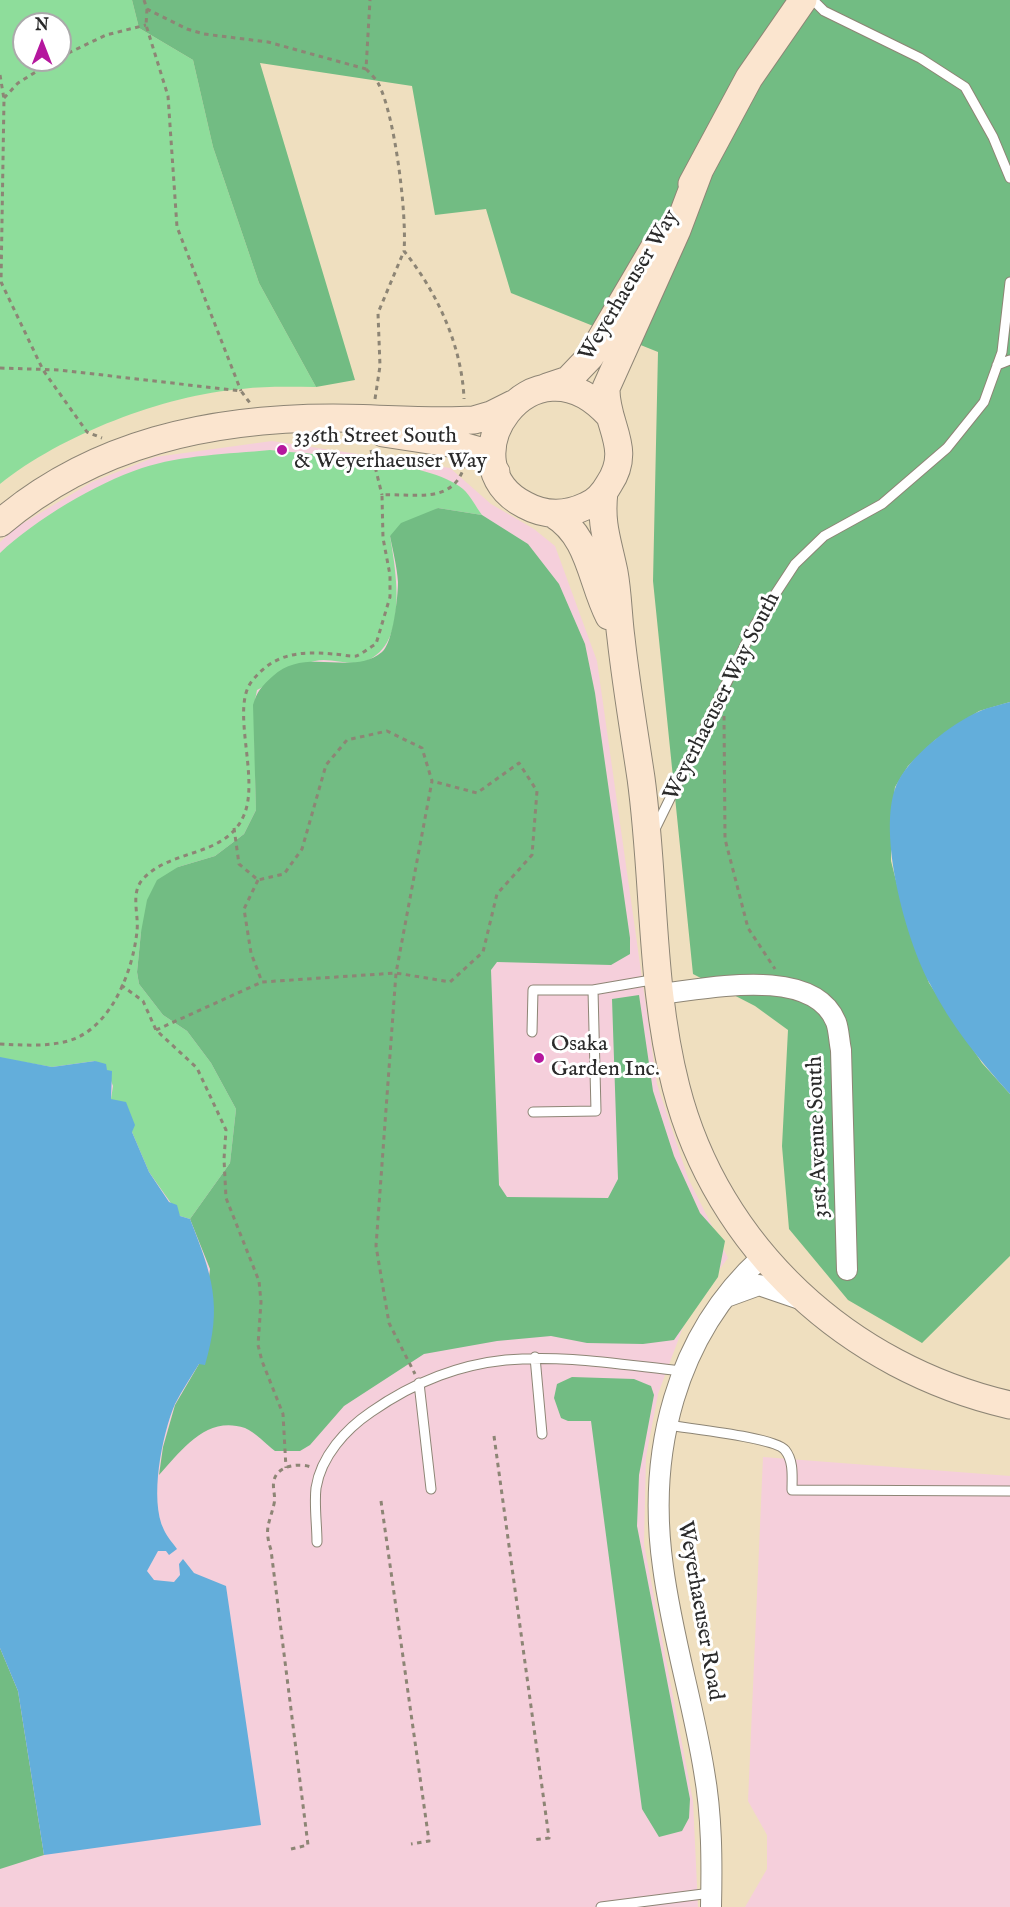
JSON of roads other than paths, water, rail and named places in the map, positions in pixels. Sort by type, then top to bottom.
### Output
[{"type":"street","name":"Weyerhaeuser Way","points":[[546,388],[568,380],[590,357],[700,169],[749,78],[803,0]]},
{"type":"street","name":"Weyerhaeuser Way","points":[[609,415],[605,402],[609,376],[677,230],[700,169]]},
{"type":"street","points":[[0,523],[49,486],[127,447],[208,426],[263,422],[331,418],[461,421],[491,415],[528,393],[546,388],[564,387],[581,392],[597,402],[609,415],[616,430],[620,446],[619,463],[604,492],[590,505],[572,512],[553,514],[535,511],[518,502],[505,489],[486,456],[480,451],[454,444],[344,428],[263,422]]},
{"type":"street","points":[[496,472],[492,454],[494,435],[501,418],[513,404]]},
{"type":"street","points":[[604,492],[602,527],[614,573],[621,639]]},
{"type":"street","points":[[553,514],[563,520],[579,538],[605,607],[621,639]]},
{"type":"street","name":"Weyerhaeuser Way South","points":[[621,639],[641,782],[660,986],[676,1086],[691,1134],[711,1178],[736,1221],[762,1257],[806,1301],[850,1336],[906,1368],[946,1385],[1010,1405]]},
{"type":"street","name":"31st Avenue South","points":[[660,986],[786,986],[809,994],[826,1006],[836,1023],[841,1050],[847,1270]]},
{"type":"street","name":"Weyerhaeuser Road","points":[[711,1900],[710,1810],[705,1773],[663,1567],[659,1514],[660,1476],[668,1425],[682,1371],[694,1345],[721,1299],[762,1257]]},
{"type":"street","points":[[721,1299],[759,1285],[806,1301]]},
{"type":"lane","points":[[813,0],[824,11],[920,58],[965,87],[993,137],[1010,178]]},
{"type":"lane","name":"Weyerhaeuser Way South","points":[[647,845],[755,625],[795,564],[824,537],[882,504],[947,448],[984,402],[1002,352],[1010,282]]},
{"type":"lane","points":[[997,365],[1010,360]]},
{"type":"lane","points":[[532,1032],[533,990],[593,990],[660,986]]},
{"type":"lane","points":[[532,1112],[596,1111],[593,990]]},
{"type":"lane","points":[[317,1542],[316,1488],[321,1470],[332,1449],[356,1422],[400,1391],[452,1369],[496,1360],[535,1357],[682,1371]]},
{"type":"lane","points":[[535,1357],[542,1434]]},
{"type":"lane","points":[[419,1383],[431,1489]]},
{"type":"lane","points":[[668,1425],[775,1443],[789,1456],[792,1490],[1010,1491]]},
{"type":"lane","points":[[601,1907],[711,1900]]},
{"type":"water","points":[[1010,702],[1010,1094],[956,1028],[921,965],[897,886],[890,831],[891,806],[896,786],[920,753],[944,733],[969,717]]},
{"type":"water","points":[[0,1057],[52,1067],[95,1061],[106,1064],[107,1070],[112,1071],[111,1099],[126,1102],[135,1125],[132,1132],[149,1172],[169,1202],[177,1205],[180,1216],[190,1219],[204,1257],[214,1307],[210,1344],[205,1365],[199,1364],[175,1404],[170,1417],[162,1449],[157,1485],[160,1517],[165,1533],[177,1549],[169,1555],[166,1551],[158,1551],[147,1571],[154,1580],[174,1582],[180,1575],[179,1564],[183,1559],[194,1573],[226,1586],[261,1825],[44,1855],[18,1691],[0,1648]]},
{"type":"place","name":"336th Street South & Weyerhaeuser Way","points":[[282,450]]},
{"type":"place","name":"Osaka Garden Inc.","points":[[539,1058]]}]
